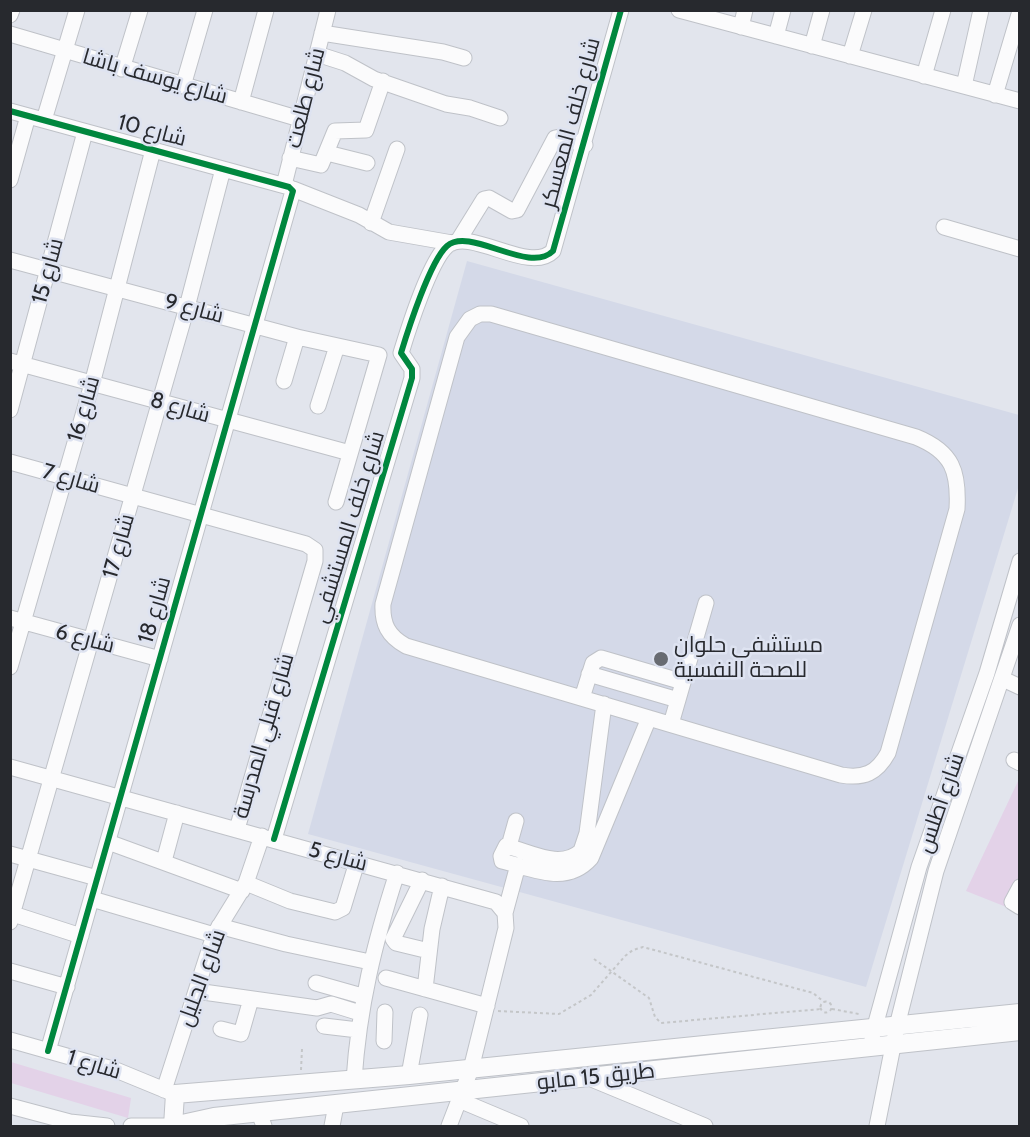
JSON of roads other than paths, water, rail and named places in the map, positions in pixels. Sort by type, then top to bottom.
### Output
[{"type":"main road","name":"طريق 15 مايو","points":[[182,1125],[261,1120],[336,1105],[461,1096],[589,1078],[870,1047],[896,1035],[1020,1013]]},
{"type":"main road","name":"طريق 15 مايو","points":[[169,1092],[354,1080],[471,1069],[876,1023],[896,1035],[1020,1031]]},
{"type":"main road","points":[[169,1092],[182,1125]]},
{"type":"street","points":[[44,120],[77,10]]},
{"type":"street","points":[[122,69],[140,10]]},
{"type":"street","points":[[183,86],[205,10]]},
{"type":"street","points":[[241,102],[266,10]]},
{"type":"street","name":"شارع طلعت","points":[[288,187],[290,158],[328,10]]},
{"type":"street","name":"شارع خلف المعسكر","points":[[455,242],[542,259],[548,256],[556,245],[621,10]]},
{"type":"street","points":[[679,10],[704,14],[741,27],[1020,101]]},
{"type":"street","points":[[741,27],[746,10]]},
{"type":"street","points":[[776,36],[783,10]]},
{"type":"street","points":[[812,46],[822,10]]},
{"type":"street","points":[[850,56],[864,10]]},
{"type":"street","points":[[924,76],[943,10]]},
{"type":"street","points":[[964,86],[981,10]]},
{"type":"street","points":[[995,95],[1020,10]]},
{"type":"street","points":[[322,33],[443,52],[464,58]]},
{"type":"street","name":"شارع يوسف باشا","points":[[10,34],[122,69],[300,119]]},
{"type":"street","points":[[317,54],[345,63],[366,76],[446,104],[470,108],[500,118]]},
{"type":"street","points":[[290,158],[318,166],[323,163],[335,131],[363,131],[369,127],[383,81]]},
{"type":"street","name":"شارع 10","points":[[10,111],[288,187],[358,215],[380,229],[409,237],[455,242]]},
{"type":"street","points":[[10,180],[28,116]]},
{"type":"street","name":"شارع 15","points":[[10,410],[17,363],[48,270],[85,132]]},
{"type":"street","name":"شارع خلف المستشفي","points":[[268,838],[412,378],[412,369],[402,358],[401,351],[425,287],[442,252],[455,242],[484,199],[489,198],[512,211],[518,210],[555,138],[560,137],[585,145]]},
{"type":"street","points":[[371,223],[398,149]]},
{"type":"street","name":"شارع 16","points":[[10,666],[17,620],[65,477],[92,384],[153,150]]},
{"type":"street","points":[[327,153],[367,163]]},
{"type":"street","name":"شارع 17","points":[[11,916],[160,403],[223,169]]},
{"type":"street","name":"شارع 18","points":[[48,1051],[255,326],[288,187]]},
{"type":"street","points":[[944,227],[1020,249]]},
{"type":"street","name":"شارع 9","points":[[10,260],[297,337],[379,355],[350,453]]},
{"type":"street","points":[[480,314],[491,314],[916,437],[939,449],[954,469],[958,489],[957,509],[888,753],[881,766],[869,775],[855,778],[604,704],[406,646],[394,639],[386,629],[382,617],[383,604],[457,337],[470,319],[480,314]]},
{"type":"street","points":[[284,381],[297,337]]},
{"type":"street","points":[[318,406],[337,346]]},
{"type":"street","name":"شارع 8","points":[[17,363],[350,453]]},
{"type":"street","points":[[336,502],[350,453]]},
{"type":"street","name":"شارع 7","points":[[10,462],[306,544]]},
{"type":"street","name":"شارع قبلي المدرسة","points":[[237,829],[315,561],[315,550],[306,544]]},
{"type":"street","name":"شارع أطلس","points":[[870,1047],[919,867],[987,673],[1013,609],[1020,561]]},
{"type":"street","points":[[671,724],[706,603]]},
{"type":"street","name":"شارع 6","points":[[17,620],[160,659]]},
{"type":"street","name":"شارع أطلس","points":[[876,1126],[936,871],[1020,625]]},
{"type":"street","points":[[582,698],[593,663],[601,658],[684,682]]},
{"type":"street","points":[[589,674],[678,700]]},
{"type":"street","points":[[1003,678],[1020,687]]},
{"type":"street","points":[[604,704],[587,833],[581,851],[574,857],[556,860],[509,846],[504,847],[501,859],[564,875],[584,866],[591,858],[649,718]]},
{"type":"street","name":"شارع 5","points":[[10,766],[489,898],[496,902],[505,913]]},
{"type":"street","points":[[164,861],[177,813]]},
{"type":"street","points":[[509,846],[516,821]]},
{"type":"street","name":"شارع الجليل","points":[[169,1092],[196,991],[217,931],[244,887],[268,838]]},
{"type":"street","points":[[108,842],[244,887],[335,912],[343,908],[357,862]]},
{"type":"street","points":[[10,854],[98,878]]},
{"type":"street","points":[[449,1126],[471,1069],[506,928],[505,913],[518,865]]},
{"type":"street","points":[[354,1080],[358,1022],[370,962],[397,873]]},
{"type":"street","points":[[422,880],[393,939],[396,943],[429,951]]},
{"type":"street","points":[[425,989],[429,951],[442,885]]},
{"type":"street","points":[[1020,887],[1012,902],[1020,906]]},
{"type":"street","points":[[92,899],[217,931],[370,962]]},
{"type":"street","points":[[11,916],[81,936]]},
{"type":"street","points":[[10,971],[67,987]]},
{"type":"street","points":[[387,978],[486,1008]]},
{"type":"street","points":[[316,983],[363,996]]},
{"type":"street","points":[[196,991],[317,1008],[331,1004],[358,1022]]},
{"type":"street","points":[[221,1029],[241,1034],[251,999]]},
{"type":"street","points":[[409,1075],[420,1015]]},
{"type":"street","points":[[324,1026],[358,1022],[385,1026]]},
{"type":"street","name":"شارع 1","points":[[10,1041],[116,1070],[169,1092]]},
{"type":"street","points":[[589,1078],[705,1126]]},
{"type":"street","points":[[461,1096],[520,1126]]},
{"type":"street","points":[[332,1126],[336,1105]]},
{"type":"street","points":[[10,1106],[70,1122],[107,1126]]},
{"type":"street","points":[[131,1126],[182,1125]]},
{"type":"place","name":"مستشفي حلوان للصحة النفسية","points":[[661,659]]}]
